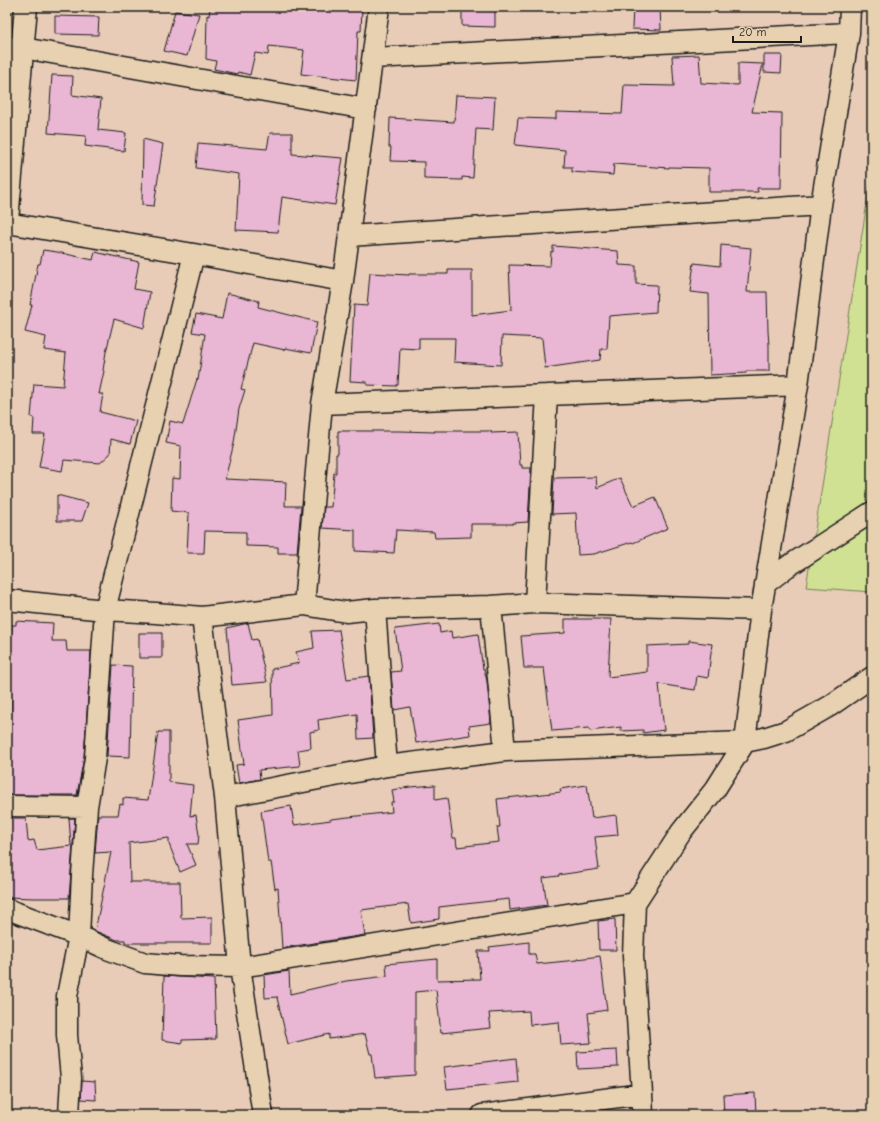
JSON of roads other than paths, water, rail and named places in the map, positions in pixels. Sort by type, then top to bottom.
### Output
[{"type":"street","points":[[26,7],[15,48],[7,221],[343,281]]},
{"type":"street","points":[[304,605],[322,404],[343,281],[379,7]]},
{"type":"street","points":[[643,1115],[633,956],[634,903],[681,832],[716,788],[745,742],[761,610],[798,385],[821,205],[849,33],[850,7]]},
{"type":"street","points":[[373,58],[849,33]]},
{"type":"street","points":[[15,48],[366,109]]},
{"type":"street","points":[[349,236],[821,205]]},
{"type":"street","points":[[69,1115],[71,1078],[67,996],[79,936],[87,807],[95,758],[105,610],[194,254]]},
{"type":"street","points":[[322,404],[798,385]]},
{"type":"street","points":[[535,603],[547,395]]},
{"type":"street","points":[[765,584],[787,567],[872,512]]},
{"type":"street","points":[[7,600],[105,610],[202,617],[304,605],[346,612],[375,609],[491,606],[535,603],[761,610]]},
{"type":"street","points":[[491,606],[505,751]]},
{"type":"street","points":[[375,609],[387,766]]},
{"type":"street","points":[[202,617],[225,797],[240,967],[263,1115]]},
{"type":"street","points":[[225,797],[387,766],[505,751],[745,742],[786,731],[830,706],[872,677]]},
{"type":"street","points":[[7,806],[87,807]]},
{"type":"street","points":[[7,909],[145,963],[180,966],[240,967],[634,903]]},
{"type":"street","points":[[482,1115],[642,1094]]}]
